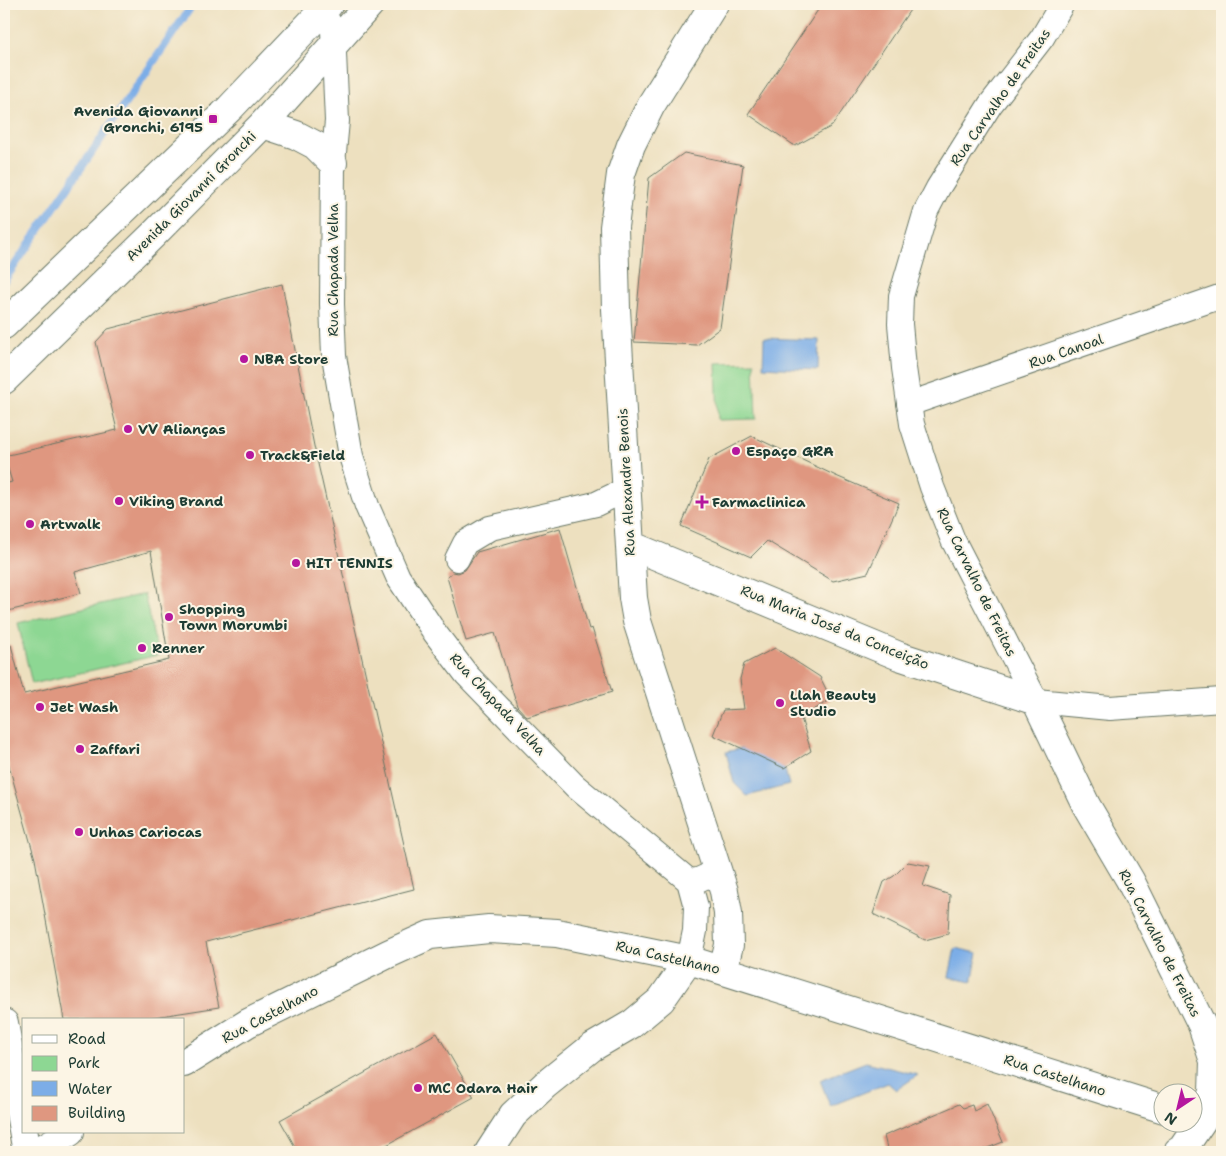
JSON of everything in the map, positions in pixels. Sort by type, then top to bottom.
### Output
[{"type":"street","name":"Avenida Giovanni Gronchi","points":[[4,380],[153,235],[263,124],[370,4]]},
{"type":"street","name":"Rua Alexandre Benois","points":[[714,4],[651,105],[631,145],[621,174],[614,227],[616,309],[630,545],[637,621],[718,871],[728,913],[729,945],[722,970]]},
{"type":"street","name":"Rua Carvalho de Freitas","points":[[1062,4],[1042,38],[990,105],[938,188],[926,211],[901,296],[900,324],[909,404],[912,424],[932,487],[953,540],[1036,701],[1086,805],[1130,880],[1202,1026],[1214,1061],[1213,1092],[1204,1109]]},
{"type":"street","name":"Rua Chapada Velha","points":[[326,8],[332,30],[337,121],[333,163],[332,304],[334,356],[351,456],[367,506],[398,577],[435,633],[467,675],[575,786],[689,882]]},
{"type":"street","points":[[4,325],[230,108],[326,8]]},
{"type":"street","points":[[263,124],[296,135],[315,145],[333,163]]},
{"type":"street","name":"Rua Canoal","points":[[909,404],[1222,296]]},
{"type":"street","points":[[457,559],[466,543],[490,528],[596,504],[627,489]]},
{"type":"street","name":"Rua Maria José da Conceição","points":[[630,545],[899,656],[1036,701],[1110,708],[1222,700]]},
{"type":"street","points":[[488,1152],[513,1115],[545,1085],[591,1048],[632,1024],[661,1000],[689,960],[695,932],[696,907],[689,882],[718,871]]},
{"type":"street","name":"Rua Castelhano","points":[[185,1062],[248,1023],[388,954],[430,936],[489,929],[557,933],[689,960],[1154,1106]]},
{"type":"street","points":[[4,1023],[22,1124]]},
{"type":"street","points":[[24,1134],[27,1152]]},
{"type":"street","points":[[37,1152],[67,1134]]},
{"type":"street","name":"Rua Carvalho de Freitas","points":[[1178,1152],[1183,1148],[1190,1134]]},
{"type":"green space","points":[[754,362],[756,419],[718,420],[716,363]]},
{"type":"green space","points":[[144,594],[158,655],[32,684],[18,623]]},
{"type":"water","points":[[764,338],[819,340],[818,370],[763,367]]},
{"type":"water","points":[[777,739],[789,785],[747,796],[734,783],[726,752]]},
{"type":"water","points":[[955,948],[978,953],[972,982],[949,977]]},
{"type":"water","points":[[866,1062],[918,1075],[896,1090],[888,1083],[830,1106],[820,1080]]},
{"type":"building","points":[[822,4],[914,4],[832,126],[795,146],[748,114]]},
{"type":"building","points":[[684,153],[743,165],[720,328],[697,345],[634,342],[649,178]]},
{"type":"building","points":[[282,284],[314,446],[414,889],[206,942],[219,1007],[148,1018],[64,1018],[35,859],[4,748],[4,645],[11,645],[24,694],[169,660],[151,551],[75,572],[81,593],[4,612],[4,484],[12,482],[4,456],[117,430],[96,342],[108,329]]},
{"type":"building","points":[[752,436],[836,476],[899,503],[868,573],[833,581],[767,541],[751,557],[681,526],[709,459]]},
{"type":"building","points":[[560,528],[589,629],[592,628],[612,692],[527,717],[517,706],[495,633],[466,641],[447,577],[453,572],[458,573],[465,570],[477,552]]},
{"type":"building","points":[[775,648],[820,677],[831,699],[801,718],[811,751],[784,768],[713,735],[723,710],[744,709],[740,679],[744,664]]},
{"type":"building","points":[[908,862],[930,866],[923,886],[950,895],[948,934],[925,940],[873,914],[884,882],[894,876]]},
{"type":"building","points":[[437,1033],[474,1097],[374,1152],[298,1152],[280,1120]]},
{"type":"building","points":[[959,1104],[963,1108],[972,1105],[974,1111],[987,1104],[1003,1142],[977,1152],[888,1152],[884,1136]]},
{"type":"waterway","points":[[4,281],[193,4]]},
{"type":"place","name":"Avenida Giovanni Gronchi, 6195","points":[[213,119]]},
{"type":"place","name":"NBA Store","points":[[244,359]]},
{"type":"place","name":"VV Alianças","points":[[128,429]]},
{"type":"place","name":"Espaço GRA","points":[[736,451]]},
{"type":"place","name":"Track&Field","points":[[250,455]]},
{"type":"place","name":"Viking Brand","points":[[119,501]]},
{"type":"place","name":"Farmaclinica","points":[[702,502]]},
{"type":"place","name":"Artwalk","points":[[30,524]]},
{"type":"place","name":"HIT TENNIS","points":[[296,563]]},
{"type":"place","name":"Shopping Town Morumbi","points":[[169,617]]},
{"type":"place","name":"Renner","points":[[142,648]]},
{"type":"place","name":"Llah Beauty Studio","points":[[780,703]]},
{"type":"place","name":"Jet Wash","points":[[40,707]]},
{"type":"place","name":"Zaffari","points":[[80,749]]},
{"type":"place","name":"Unhas Cariocas","points":[[79,832]]},
{"type":"place","name":"MC Odara Hair","points":[[418,1088]]}]
